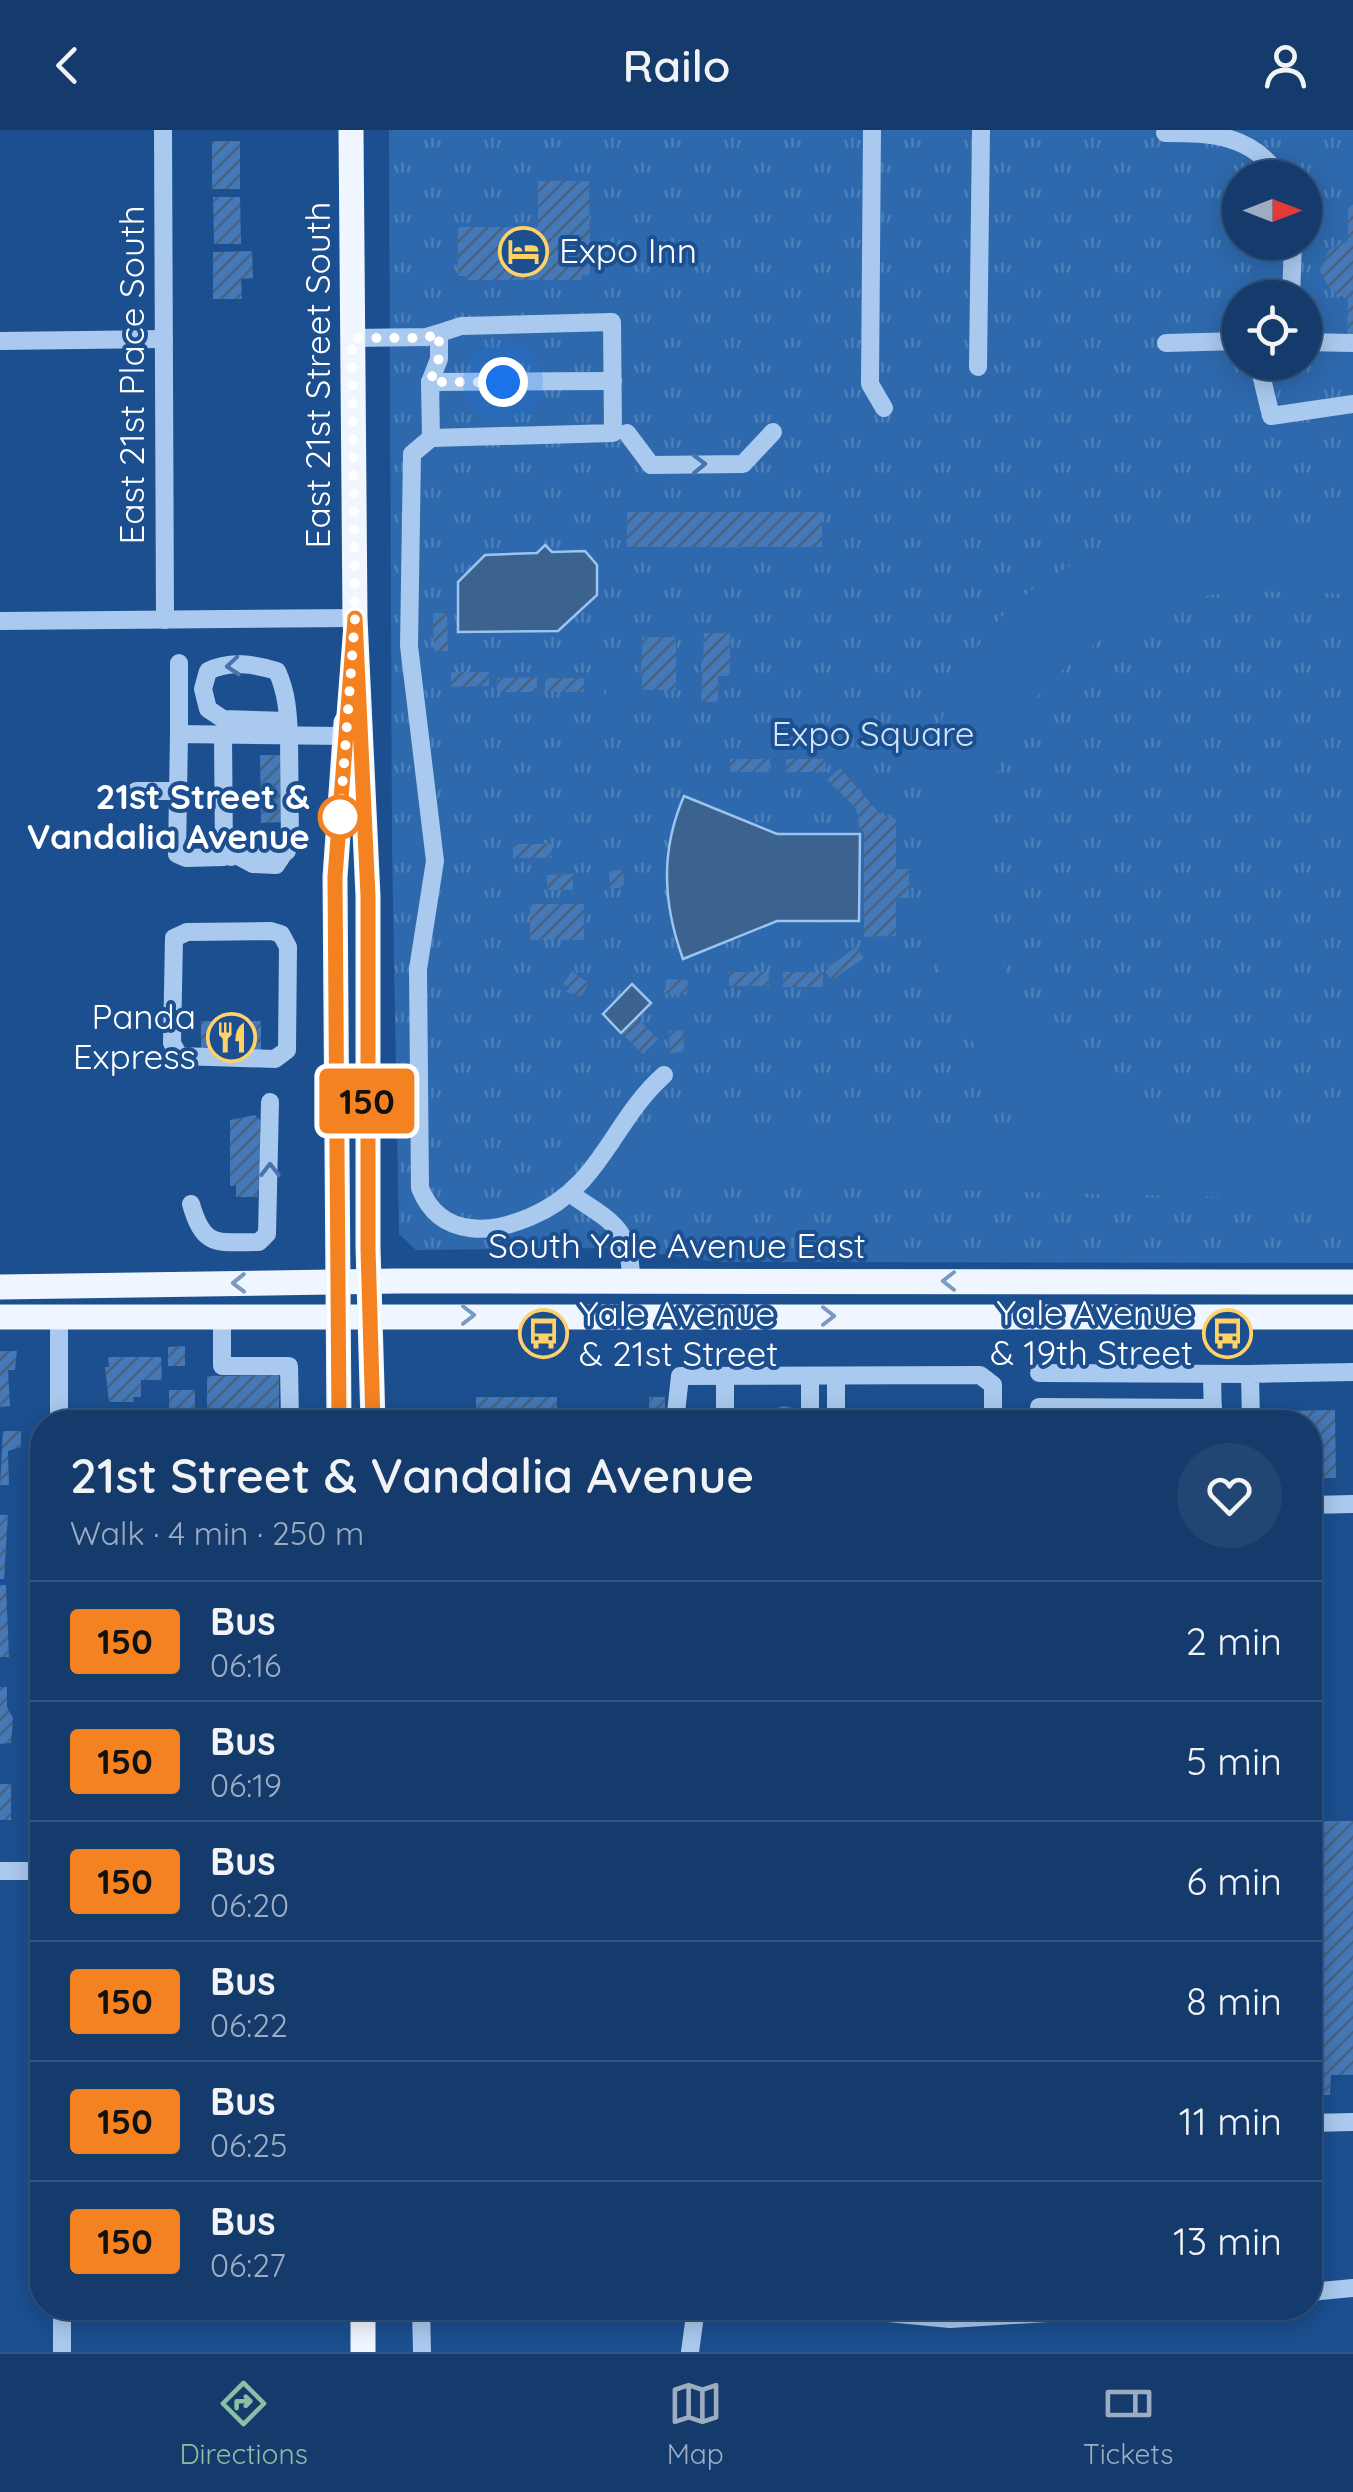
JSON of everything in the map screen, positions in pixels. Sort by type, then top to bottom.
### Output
[{"type":"main road","name":"East 21st Street South","points":[[351,130],[355,618],[368,896],[373,1410]]},
{"type":"main road","name":"East 21st Street South","points":[[339,1410],[335,877],[355,618]]},
{"type":"main road","name":"South Yale Avenue East","points":[[0,1287],[336,1281],[1353,1282]]},
{"type":"main road","points":[[1046,1316],[1047,1281]]},
{"type":"main road","points":[[1301,1317],[1302,1282]]},
{"type":"main road","name":"South Yale Avenue East","points":[[0,1317],[1353,1317]]},
{"type":"main road","points":[[362,2320],[363,2352]]},
{"type":"street","name":"East 21st Place South","points":[[163,130],[165,620]]},
{"type":"street","points":[[872,130],[870,384],[884,408]]},
{"type":"street","points":[[978,367],[980,130]]},
{"type":"street","points":[[1165,132],[1232,136],[1263,160]]},
{"type":"street","points":[[352,338],[426,338],[461,326],[612,322],[613,433],[430,438],[412,454],[409,646],[435,861],[418,969],[420,1188],[426,1204],[444,1221],[486,1230],[548,1209],[572,1194],[664,1074]]},
{"type":"street","points":[[430,438],[430,382],[439,358],[439,333]]},
{"type":"street","points":[[0,341],[164,339]]},
{"type":"street","points":[[1166,343],[1222,341]]},
{"type":"street","points":[[1322,342],[1353,343]]},
{"type":"street","points":[[1262,380],[1271,416],[1353,404]]},
{"type":"street","points":[[430,382],[613,381]]},
{"type":"street","points":[[628,433],[651,465],[744,464],[773,432]]},
{"type":"street","points":[[0,621],[355,618]]},
{"type":"street","points":[[179,663],[177,854],[186,858],[231,857],[253,848],[287,851],[289,729],[286,690],[277,671],[256,664],[220,665],[208,671],[203,689],[208,709],[223,719],[289,729],[345,736]]},
{"type":"street","points":[[178,734],[289,729]]},
{"type":"street","points":[[223,734],[231,857]]},
{"type":"street","points":[[136,790],[178,790]]},
{"type":"street","points":[[187,932],[281,934],[288,947],[287,1050],[276,1059],[180,1056],[172,1043],[171,948],[174,938],[187,932]]},
{"type":"street","points":[[192,1204],[198,1231],[212,1242],[259,1242],[267,1234],[270,1102]]},
{"type":"street","points":[[572,1194],[620,1227],[631,1256],[632,1281]]},
{"type":"street","points":[[222,1316],[222,1366],[289,1366],[290,1410]]},
{"type":"street","points":[[59,1318],[59,1410]]},
{"type":"street","points":[[1039,1372],[1353,1372]]},
{"type":"street","points":[[1212,1374],[1212,1410]]},
{"type":"street","points":[[1250,1374],[1251,1410]]},
{"type":"street","points":[[676,1410],[680,1376],[980,1375],[993,1385],[993,1410]]},
{"type":"street","points":[[724,1410],[725,1376]]},
{"type":"street","points":[[810,1376],[810,1410]]},
{"type":"street","points":[[836,1376],[836,1410]]},
{"type":"street","points":[[1039,1407],[1097,1410]]},
{"type":"street","points":[[1322,1504],[1353,1504]]},
{"type":"street","points":[[0,1872],[30,1872]]},
{"type":"street","points":[[1322,2123],[1353,2122]]},
{"type":"street","points":[[1322,2291],[1353,2288]]},
{"type":"street","points":[[62,2320],[62,2352]]},
{"type":"street","points":[[422,2320],[422,2352]]},
{"type":"street","points":[[690,2352],[694,2320]]},
{"type":"green space","name":"Expo Square","points":[[389,130],[1353,130],[1353,1263],[720,1262],[614,1248],[416,1250],[399,1234],[392,849]]},
{"type":"green space","points":[[1225,529],[1353,532],[1353,594],[1271,591],[1190,599],[1138,618],[1069,664],[1026,711],[994,782],[984,838],[985,894],[998,948],[1020,999],[1052,1044],[1094,1083],[1144,1112],[1194,1128],[1247,1135],[1353,1137],[1353,1200],[633,1183],[634,1154],[646,1153],[647,1122],[1054,1130],[984,1060],[948,993],[925,930],[921,888],[923,830],[931,764],[947,705],[972,654],[1006,612],[1049,578],[1100,553],[1158,536]]},
{"type":"green space","points":[[606,658],[628,658],[628,709],[606,709]]},
{"type":"shaded area","points":[[545,545],[552,552],[585,551],[597,565],[597,595],[558,631],[458,632],[458,582],[485,555],[537,553]]},
{"type":"shaded area","points":[[684,796],[777,834],[860,834],[859,921],[777,921],[683,959],[671,918],[667,878],[671,837]]},
{"type":"shaded area","points":[[632,984],[651,1003],[621,1033],[603,1014]]},
{"type":"building","points":[[212,141],[240,141],[240,189],[212,189]]},
{"type":"building","name":"Expo Inn","points":[[538,181],[589,181],[590,275],[582,275],[582,280],[466,280],[466,276],[458,276],[458,227],[538,227]]},
{"type":"building","points":[[213,197],[240,197],[241,244],[214,244]]},
{"type":"building","points":[[1348,205],[1353,205],[1353,335],[1347,335],[1348,300],[1329,288],[1320,270],[1329,250],[1348,241]]},
{"type":"building","points":[[252,251],[253,278],[241,279],[242,299],[213,299],[213,252]]},
{"type":"building","points":[[627,512],[822,512],[822,547],[627,547]]},
{"type":"building","points":[[433,613],[447,613],[448,651],[434,651]]},
{"type":"building","points":[[704,633],[730,633],[730,676],[718,676],[718,702],[701,702]]},
{"type":"building","points":[[642,637],[676,637],[676,690],[642,690]]},
{"type":"building","points":[[451,672],[489,672],[489,686],[451,687]]},
{"type":"building","points":[[537,677],[537,692],[497,692],[497,678]]},
{"type":"building","points":[[545,678],[584,678],[584,692],[545,692]]},
{"type":"building","points":[[260,755],[282,755],[283,822],[261,823]]},
{"type":"building","points":[[730,759],[770,759],[770,772],[730,772]]},
{"type":"building","points":[[786,759],[826,759],[826,772],[786,772]]},
{"type":"building","points":[[840,768],[880,814],[896,819],[896,869],[909,869],[909,898],[896,898],[896,936],[864,937],[864,831],[860,831],[856,808],[827,780]]},
{"type":"building","points":[[513,844],[552,844],[552,858],[513,858]]},
{"type":"building","points":[[623,870],[624,888],[610,888],[609,871]]},
{"type":"building","points":[[573,874],[573,890],[547,890],[547,875]]},
{"type":"building","points":[[530,904],[584,904],[584,940],[530,940]]},
{"type":"building","points":[[856,947],[864,958],[832,980],[824,970]]},
{"type":"building","points":[[572,971],[589,983],[581,996],[566,992],[569,988],[563,984]]},
{"type":"building","points":[[729,972],[769,972],[769,986],[729,986]]},
{"type":"building","points":[[783,972],[823,972],[823,987],[783,987]]},
{"type":"building","points":[[666,979],[688,980],[687,995],[665,994]]},
{"type":"building","points":[[638,1019],[658,1039],[643,1054],[622,1034]]},
{"type":"building","name":"Panda Express","points":[[201,1021],[261,1021],[261,1052],[201,1053]]},
{"type":"building","points":[[683,1030],[684,1052],[670,1053],[669,1031]]},
{"type":"building","points":[[255,1115],[260,1120],[260,1186],[257,1197],[236,1197],[236,1186],[230,1186],[230,1120]]},
{"type":"building","points":[[185,1346],[185,1366],[168,1366],[168,1347]]},
{"type":"building","points":[[0,1351],[17,1351],[15,1370],[8,1370],[10,1406],[0,1407]]},
{"type":"building","points":[[108,1357],[161,1357],[162,1380],[141,1380],[141,1397],[133,1397],[134,1402],[109,1402],[105,1367],[109,1367]]},
{"type":"building","points":[[279,1375],[279,1410],[207,1410],[207,1376]]},
{"type":"building","points":[[169,1390],[195,1390],[195,1410],[169,1410]]},
{"type":"building","points":[[476,1397],[557,1397],[557,1410],[476,1410]]},
{"type":"building","points":[[649,1397],[665,1397],[665,1410],[649,1410]]},
{"type":"building","points":[[1322,1410],[1335,1410],[1336,1478],[1322,1478]]},
{"type":"building","points":[[3,1431],[21,1431],[21,1447],[8,1451],[9,1485],[0,1485]]},
{"type":"building","points":[[0,1515],[8,1515],[4,1579],[0,1579]]},
{"type":"building","points":[[0,1585],[6,1585],[9,1657],[0,1657]]},
{"type":"building","points":[[0,1687],[7,1687],[7,1707],[13,1718],[11,1743],[0,1744]]},
{"type":"building","points":[[0,1784],[11,1784],[11,1820],[0,1820]]},
{"type":"building","points":[[1322,1821],[1353,1821],[1353,2075],[1331,2075],[1330,2095],[1322,2095]]},
{"type":"bus line","name":"150","points":[[339,1410],[335,877],[355,618],[368,896],[368,1248],[373,1410]]},
{"type":"place","name":"Expo Inn","points":[[524,251]]},
{"type":"place","name":"21st Street & Vandalia Avenue","points":[[340,817]]},
{"type":"place","name":"Panda Express","points":[[231,1037]]},
{"type":"place","name":"Yale Avenue & 19th Street","points":[[1228,1333]]},
{"type":"place","name":"Yale Avenue & 21st Street","points":[[544,1334]]},
{"type":"route","points":[[340,817],[355,618],[352,338],[426,338],[439,333],[439,358],[430,382],[503,382]]}]
